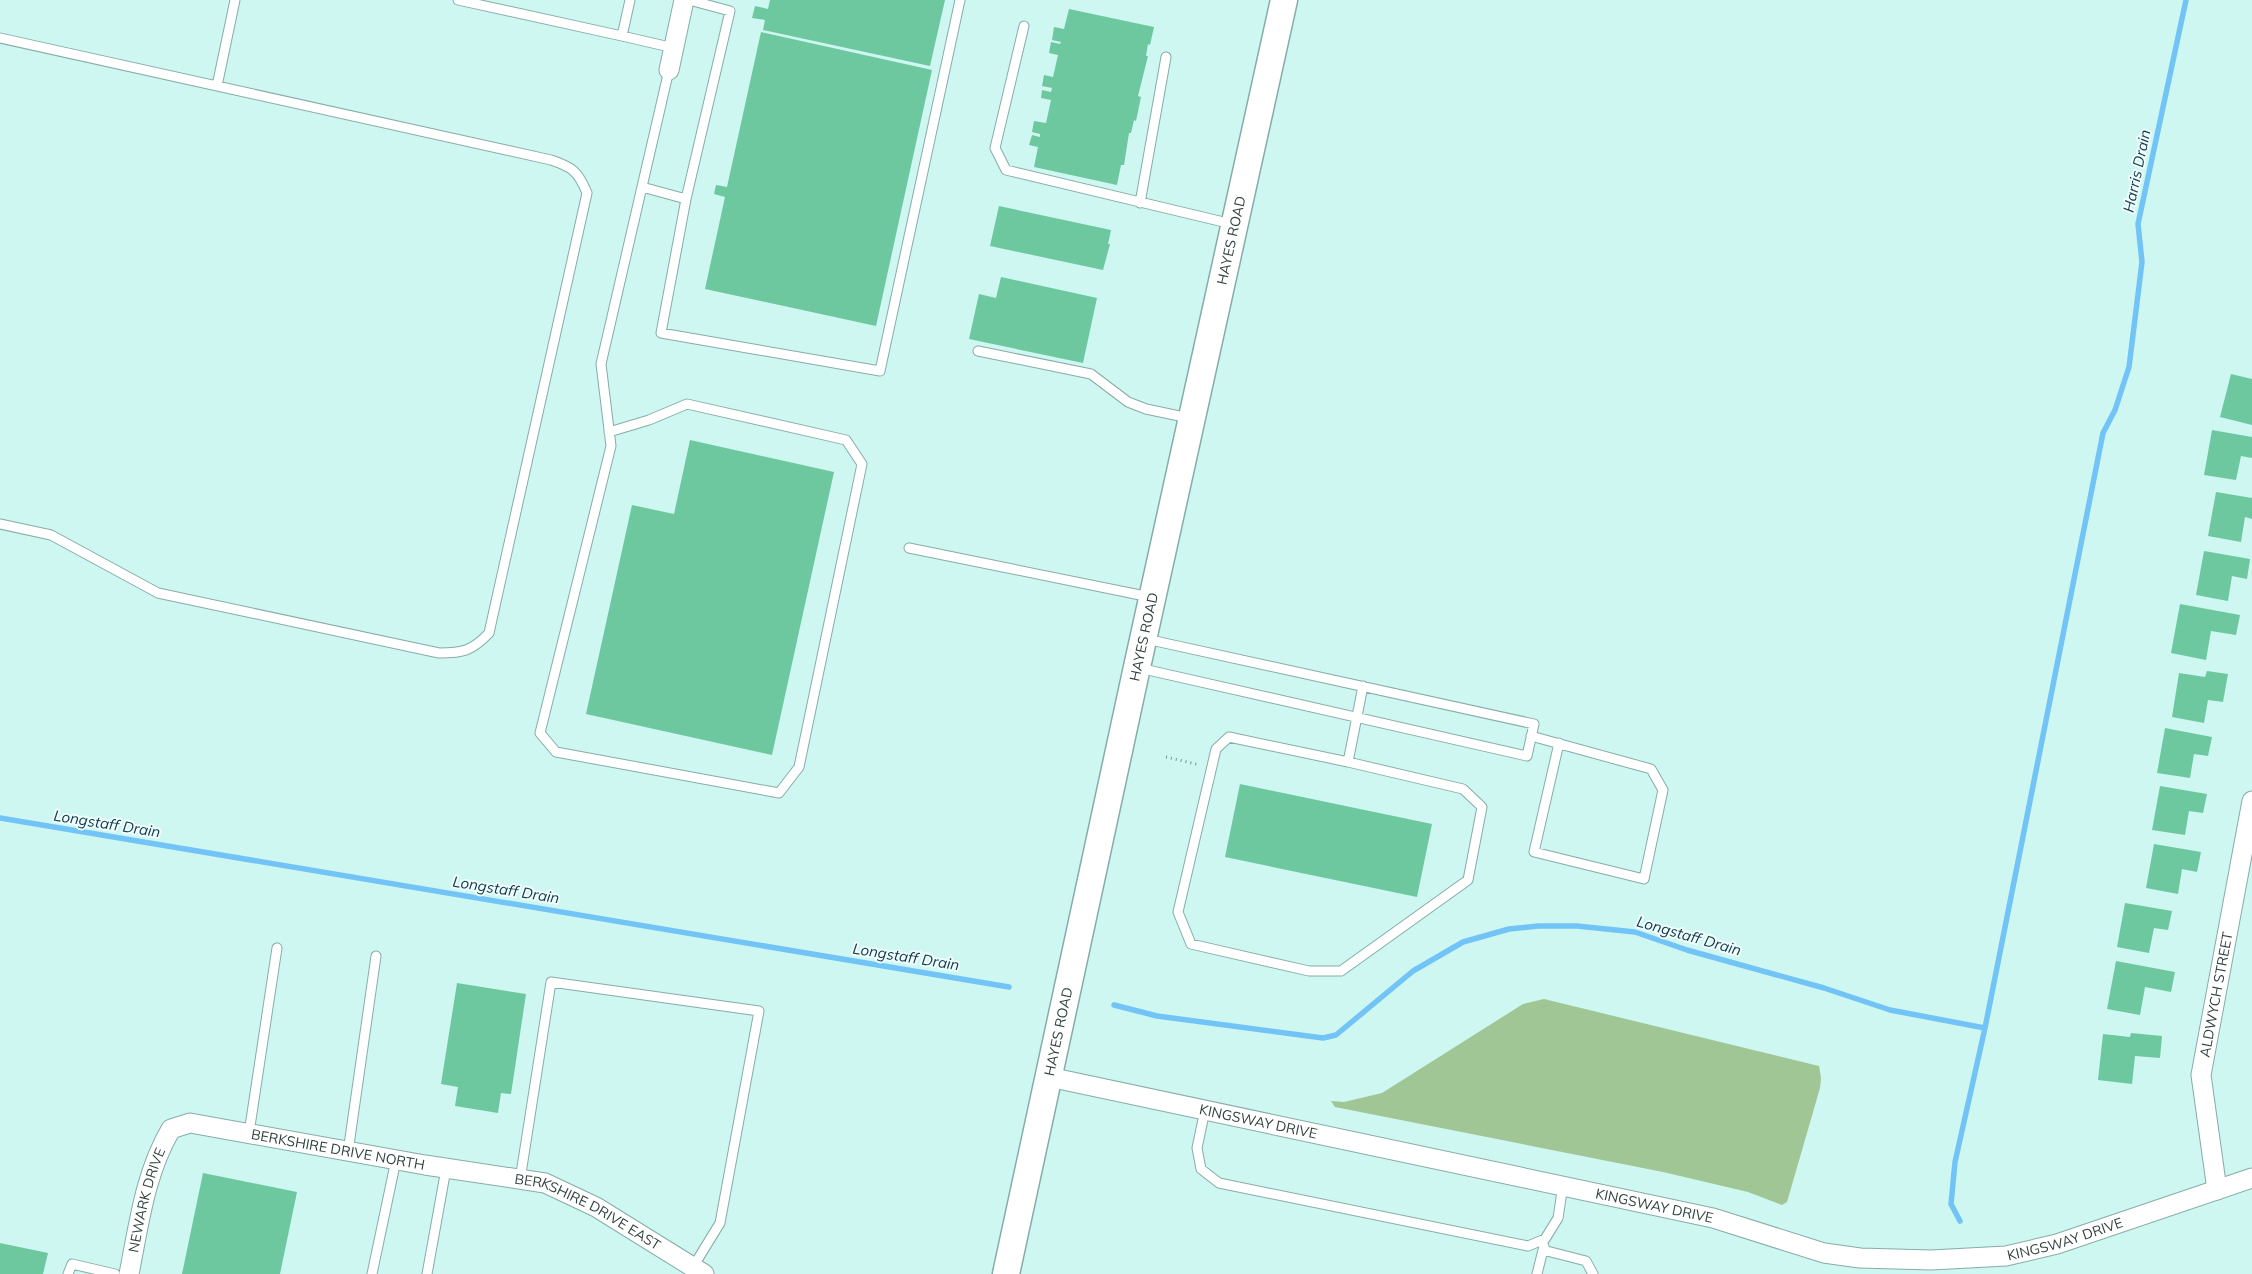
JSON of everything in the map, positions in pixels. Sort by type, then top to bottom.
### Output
[{"type":"main road","name":"HAYES ROAD","points":[[1006,1274],[1191,418],[1284,0]]},
{"type":"street","points":[[669,70],[684,0]]},
{"type":"street","name":"ALDWYCH STREET","points":[[2217,1190],[2200,1075],[2252,802]]},
{"type":"street","name":"KINGSWAY DRIVE","points":[[1049,1077],[1713,1218],[1824,1252],[1860,1258],[1931,1260],[2006,1256],[2057,1244],[2252,1178]]},
{"type":"street","name":"BERKSHIRE DRIVE NORTH","points":[[171,1129],[190,1123],[446,1169],[513,1179]]},
{"type":"street","name":"NEWARK DRIVE","points":[[129,1274],[150,1174],[159,1148],[171,1129]]},
{"type":"street","name":"BERKSHIRE DRIVE EAST","points":[[513,1179],[545,1184],[596,1207],[668,1250],[698,1271]]},
{"type":"lane","points":[[216,86],[235,0]]},
{"type":"lane","points":[[458,0],[674,48]]},
{"type":"lane","points":[[622,36],[630,0]]},
{"type":"lane","points":[[689,0],[730,11],[686,200],[661,333],[880,371],[960,0]]},
{"type":"lane","points":[[1024,26],[995,148],[1006,170],[1140,204],[1235,225]]},
{"type":"lane","points":[[0,38],[551,160],[569,166],[581,178],[586,193],[489,633],[476,646],[459,653],[439,653],[158,592],[52,535],[0,524]]},
{"type":"lane","points":[[1140,204],[1166,57]]},
{"type":"lane","points":[[609,432],[649,420],[687,404],[846,440],[862,464],[798,767],[780,792],[556,752],[540,733],[611,446],[609,432],[601,364],[669,70]]},
{"type":"lane","points":[[642,187],[686,200]]},
{"type":"lane","points":[[978,350],[1091,374],[1128,402],[1146,409],[1191,418]]},
{"type":"lane","points":[[909,548],[1153,598]]},
{"type":"lane","points":[[1137,667],[1527,756],[1534,724],[1144,639]]},
{"type":"lane","points":[[1348,762],[1363,686]]},
{"type":"lane","points":[[1531,736],[1559,743],[1651,768],[1663,790],[1644,879],[1534,852],[1559,743]]},
{"type":"lane","points":[[1229,737],[1348,762],[1463,789],[1482,807],[1468,880],[1341,971],[1309,971],[1191,944],[1178,912],[1216,749],[1229,737]]},
{"type":"lane","points":[[248,1133],[277,948]]},
{"type":"lane","points":[[348,1152],[376,956]]},
{"type":"lane","points":[[513,1179],[551,982],[758,1011],[720,1223],[698,1271]]},
{"type":"lane","points":[[1206,1110],[1198,1148],[1201,1169],[1219,1183],[1528,1246],[1545,1239]]},
{"type":"lane","points":[[372,1274],[396,1160]]},
{"type":"lane","points":[[427,1274],[446,1169]]},
{"type":"lane","points":[[1537,1274],[1545,1239],[1558,1218],[1562,1185]]},
{"type":"lane","points":[[1543,1250],[1586,1261],[1593,1274]]},
{"type":"lane","points":[[68,1274],[72,1264],[115,1274]]},
{"type":"path","points":[[1166,758],[1211,768]]},
{"type":"green space","points":[[1544,999],[1819,1066],[1820,1088],[1787,1202],[1782,1205],[1748,1192],[1663,1172],[1335,1107],[1331,1101],[1344,1102],[1382,1093],[1523,1004]]},
{"type":"building","points":[[770,0],[945,0],[930,66],[763,30],[765,20],[752,18],[755,6],[768,9]]},
{"type":"building","points":[[1069,9],[1154,27],[1150,45],[1148,44],[1146,56],[1148,56],[1138,96],[1141,97],[1136,121],[1134,120],[1131,133],[1129,133],[1124,165],[1121,165],[1117,185],[1034,167],[1038,147],[1029,145],[1032,135],[1040,137],[1040,134],[1032,132],[1034,121],[1046,123],[1051,100],[1041,98],[1042,90],[1051,92],[1052,88],[1042,86],[1044,75],[1053,77],[1058,55],[1049,53],[1051,42],[1060,44],[1061,42],[1052,40],[1054,27],[1064,29]]},
{"type":"building","points":[[761,32],[932,70],[876,326],[705,289],[725,197],[714,194],[716,185],[727,187]]},
{"type":"building","points":[[999,206],[1111,230],[1108,244],[1110,244],[1103,270],[990,246]]},
{"type":"building","points":[[1001,277],[1097,298],[1083,363],[969,339],[979,294],[996,298]]},
{"type":"building","points":[[2231,374],[2252,379],[2252,425],[2220,417]]},
{"type":"building","points":[[2212,430],[2252,437],[2252,458],[2241,456],[2236,480],[2204,475]]},
{"type":"building","points":[[690,440],[834,472],[772,755],[586,714],[632,505],[674,514]]},
{"type":"building","points":[[2216,492],[2252,498],[2252,519],[2245,517],[2241,542],[2208,536]]},
{"type":"building","points":[[2204,551],[2250,559],[2247,579],[2232,576],[2228,601],[2196,595]]},
{"type":"building","points":[[2180,604],[2240,615],[2236,635],[2211,631],[2206,660],[2171,653]]},
{"type":"building","points":[[2207,671],[2228,674],[2223,702],[2208,700],[2204,723],[2172,717],[2179,673],[2205,677]]},
{"type":"building","points":[[2165,728],[2212,737],[2208,756],[2194,754],[2190,778],[2157,773]]},
{"type":"building","points":[[1240,784],[1432,824],[1417,897],[1225,857]]},
{"type":"building","points":[[2160,786],[2207,794],[2203,813],[2189,811],[2185,835],[2152,830]]},
{"type":"building","points":[[2154,844],[2201,852],[2197,872],[2182,869],[2178,894],[2146,888]]},
{"type":"building","points":[[2125,903],[2172,911],[2168,930],[2154,928],[2149,953],[2117,947]]},
{"type":"building","points":[[2116,961],[2175,972],[2171,992],[2145,987],[2140,1015],[2107,1009]]},
{"type":"building","points":[[457,983],[526,994],[511,1094],[501,1093],[498,1113],[455,1106],[458,1087],[441,1084]]},
{"type":"building","points":[[2131,1033],[2162,1036],[2160,1058],[2135,1056],[2132,1084],[2098,1080],[2103,1034],[2130,1037]]},
{"type":"building","points":[[203,1173],[297,1192],[280,1274],[182,1274]]},
{"type":"building","points":[[0,1243],[48,1253],[43,1274],[0,1274]]},
{"type":"waterway","name":"Harris Drain","points":[[1960,1221],[1951,1204],[1955,1162],[1985,1028],[2103,433],[2115,410],[2129,367],[2142,262],[2138,224],[2186,0]]},
{"type":"waterway","name":"Longstaff Drain","points":[[0,818],[1009,987]]},
{"type":"waterway","name":"Longstaff Drain","points":[[1114,1005],[1157,1016],[1323,1038],[1336,1035],[1413,971],[1463,942],[1509,929],[1538,926],[1577,926],[1635,932],[1687,950],[1824,988],[1890,1010],[1985,1028]]}]
